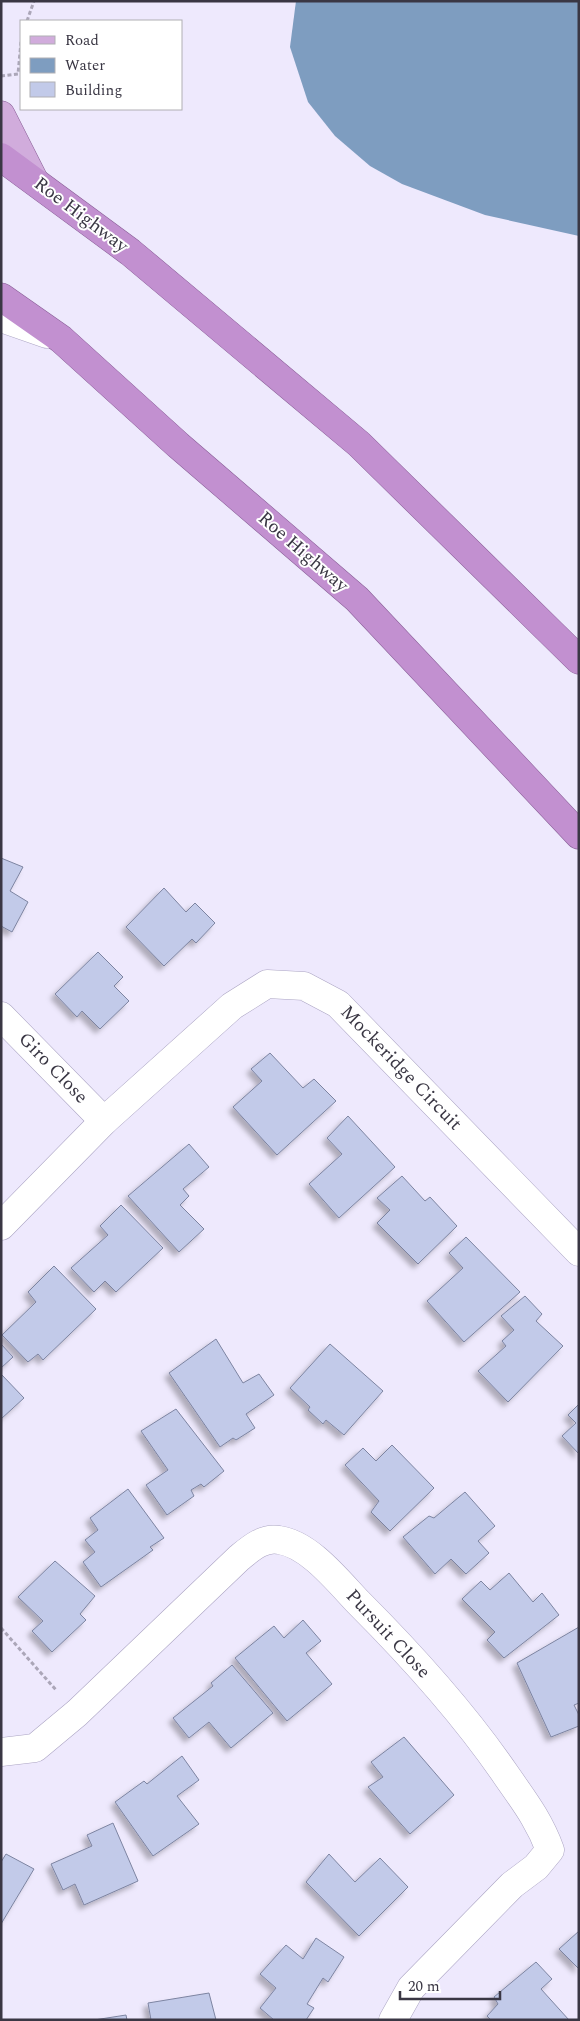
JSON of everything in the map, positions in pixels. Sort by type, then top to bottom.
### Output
[{"type":"highway","name":"Roe Highway","points":[[1,157],[130,252],[359,444],[579,660]]},
{"type":"highway","name":"Roe Highway","points":[[1,297],[61,339],[356,599],[579,835]]},
{"type":"main road","points":[[1,115],[34,180]]},
{"type":"street","points":[[1,318],[61,339]]},
{"type":"street","name":"Mockeridge Circuit","points":[[1,1226],[104,1121],[232,1006],[267,984],[304,986],[338,1004],[579,1252]]},
{"type":"street","name":"Giro Close","points":[[1,1016],[104,1121]]},
{"type":"street","name":"Pursuit Close","points":[[1,1752],[35,1748],[77,1713],[238,1558],[257,1544],[278,1539],[297,1546],[318,1561],[402,1645],[477,1733],[542,1829],[550,1850],[536,1867],[512,1885],[411,1988],[392,2020]]},
{"type":"path","points":[[27,20],[34,1]]},
{"type":"path","points":[[1,76],[18,74],[20,53]]},
{"type":"path","points":[[1,1628],[77,1713]]},
{"type":"water","points":[[296,1],[579,1],[579,236],[485,215],[402,184],[370,166],[335,136],[308,102],[290,47]]},
{"type":"building","points":[[1,858],[23,867],[10,891],[28,902],[12,932],[1,926]]},
{"type":"building","points":[[164,888],[186,912],[195,903],[215,923],[196,943],[192,939],[164,966],[126,927]]},
{"type":"building","points":[[98,952],[123,977],[114,986],[129,1001],[100,1029],[82,1011],[77,1017],[55,994]]},
{"type":"building","points":[[270,1053],[303,1088],[314,1079],[336,1101],[277,1155],[233,1107],[262,1081],[251,1069]]},
{"type":"building","points":[[348,1116],[395,1167],[339,1218],[309,1184],[342,1154],[327,1138]]},
{"type":"building","points":[[189,1144],[209,1167],[183,1189],[189,1196],[180,1205],[204,1229],[179,1252],[128,1196]]},
{"type":"building","points":[[402,1176],[425,1201],[430,1197],[457,1226],[418,1264],[377,1223],[390,1210],[377,1198]]},
{"type":"building","points":[[121,1205],[163,1248],[116,1292],[105,1281],[94,1292],[71,1268],[108,1235],[100,1226]]},
{"type":"building","points":[[466,1237],[520,1292],[464,1342],[427,1301],[463,1268],[449,1253]]},
{"type":"building","points":[[54,1266],[96,1309],[43,1360],[38,1354],[28,1362],[2,1335],[36,1302],[28,1292]]},
{"type":"building","points":[[525,1296],[542,1314],[536,1321],[563,1346],[508,1402],[478,1371],[506,1346],[502,1341],[514,1330],[501,1316]]},
{"type":"building","points":[[216,1339],[243,1383],[259,1374],[274,1395],[246,1414],[255,1428],[236,1440],[233,1438],[220,1447],[169,1373]]},
{"type":"building","points":[[1,1344],[13,1357],[1,1368]]},
{"type":"building","points":[[330,1344],[383,1391],[344,1435],[326,1420],[323,1424],[308,1410],[310,1407],[290,1388]]},
{"type":"building","points":[[1,1374],[24,1398],[1,1419]]},
{"type":"building","points":[[579,1404],[579,1454],[562,1436],[576,1423],[568,1415]]},
{"type":"building","points":[[176,1409],[224,1471],[204,1487],[201,1484],[191,1490],[194,1496],[167,1515],[146,1485],[168,1470],[141,1431]]},
{"type":"building","points":[[392,1445],[434,1488],[390,1531],[371,1512],[379,1501],[345,1465],[363,1448],[376,1461]]},
{"type":"building","points":[[128,1489],[164,1538],[150,1547],[153,1550],[101,1587],[83,1562],[95,1552],[85,1540],[98,1530],[90,1518]]},
{"type":"building","points":[[465,1492],[495,1526],[478,1541],[489,1553],[466,1574],[451,1559],[435,1574],[403,1537],[429,1516],[434,1518]]},
{"type":"building","points":[[55,1561],[95,1596],[80,1614],[86,1620],[52,1652],[32,1631],[43,1621],[18,1597]]},
{"type":"building","points":[[509,1573],[533,1602],[542,1593],[559,1615],[504,1658],[487,1640],[495,1632],[462,1599],[481,1581],[490,1590]]},
{"type":"building","points":[[303,1620],[321,1641],[306,1653],[332,1684],[287,1721],[235,1658],[274,1626],[284,1638]]},
{"type":"building","points":[[579,1627],[579,1703],[574,1705],[579,1715],[579,1726],[551,1737],[517,1663]]},
{"type":"building","points":[[232,1665],[273,1713],[231,1748],[209,1722],[189,1738],[173,1718],[213,1686],[211,1683]]},
{"type":"building","points":[[404,1737],[454,1795],[410,1834],[368,1787],[383,1777],[371,1762]]},
{"type":"building","points":[[182,1756],[199,1780],[177,1796],[199,1824],[153,1856],[115,1802],[144,1781],[147,1784]]},
{"type":"building","points":[[113,1823],[138,1881],[84,1905],[75,1884],[63,1890],[51,1864],[92,1846],[87,1835]]},
{"type":"building","points":[[6,1854],[34,1869],[1,1924],[1,1862]]},
{"type":"building","points":[[329,1854],[355,1882],[380,1858],[408,1887],[359,1936],[306,1882]]},
{"type":"building","points":[[579,1931],[579,1969],[559,1949]]},
{"type":"building","points":[[316,1938],[344,1957],[328,1982],[323,1978],[307,2004],[314,2008],[306,2020],[274,2020],[260,2008],[276,1988],[260,1974],[286,1945],[303,1959]]},
{"type":"building","points":[[536,1962],[552,1979],[541,1989],[569,2020],[491,2020],[487,2016],[498,2004],[494,1997]]},
{"type":"building","points":[[209,1993],[216,2020],[151,2020],[148,2003]]},
{"type":"building","points":[[126,2015],[127,2020],[94,2020]]}]
